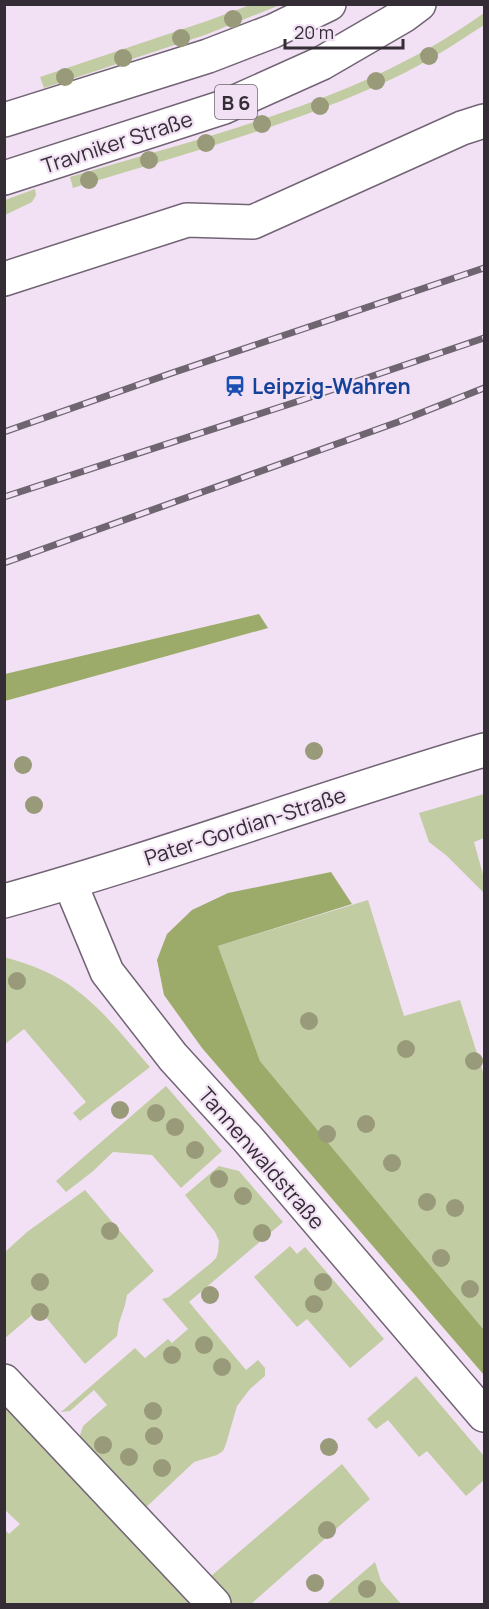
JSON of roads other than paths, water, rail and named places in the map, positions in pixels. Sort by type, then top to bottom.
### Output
[{"type":"street","name":"B 6","points":[[4,120],[208,56],[273,31],[328,4]]},
{"type":"street","name":"Travniker Straße","points":[[4,178],[224,107],[322,63],[403,16],[419,4]]},
{"type":"street","points":[[4,279],[187,220],[253,222],[462,128],[484,121]]},
{"type":"street","name":"Pater-Gordian-Straße","points":[[4,901],[70,883],[375,783],[484,750]]},
{"type":"street","name":"Tannenwaldstraße","points":[[70,883],[107,972],[173,1057],[247,1138],[484,1415]]},
{"type":"street","points":[[4,1381],[214,1605]]},
{"type":"railway","points":[[4,432],[484,268]]},
{"type":"railway","points":[[4,497],[484,338]]},
{"type":"railway","points":[[4,563],[398,422],[484,388]]},
{"type":"place","name":"Leipzig-Wahren","points":[[235,386]]}]
